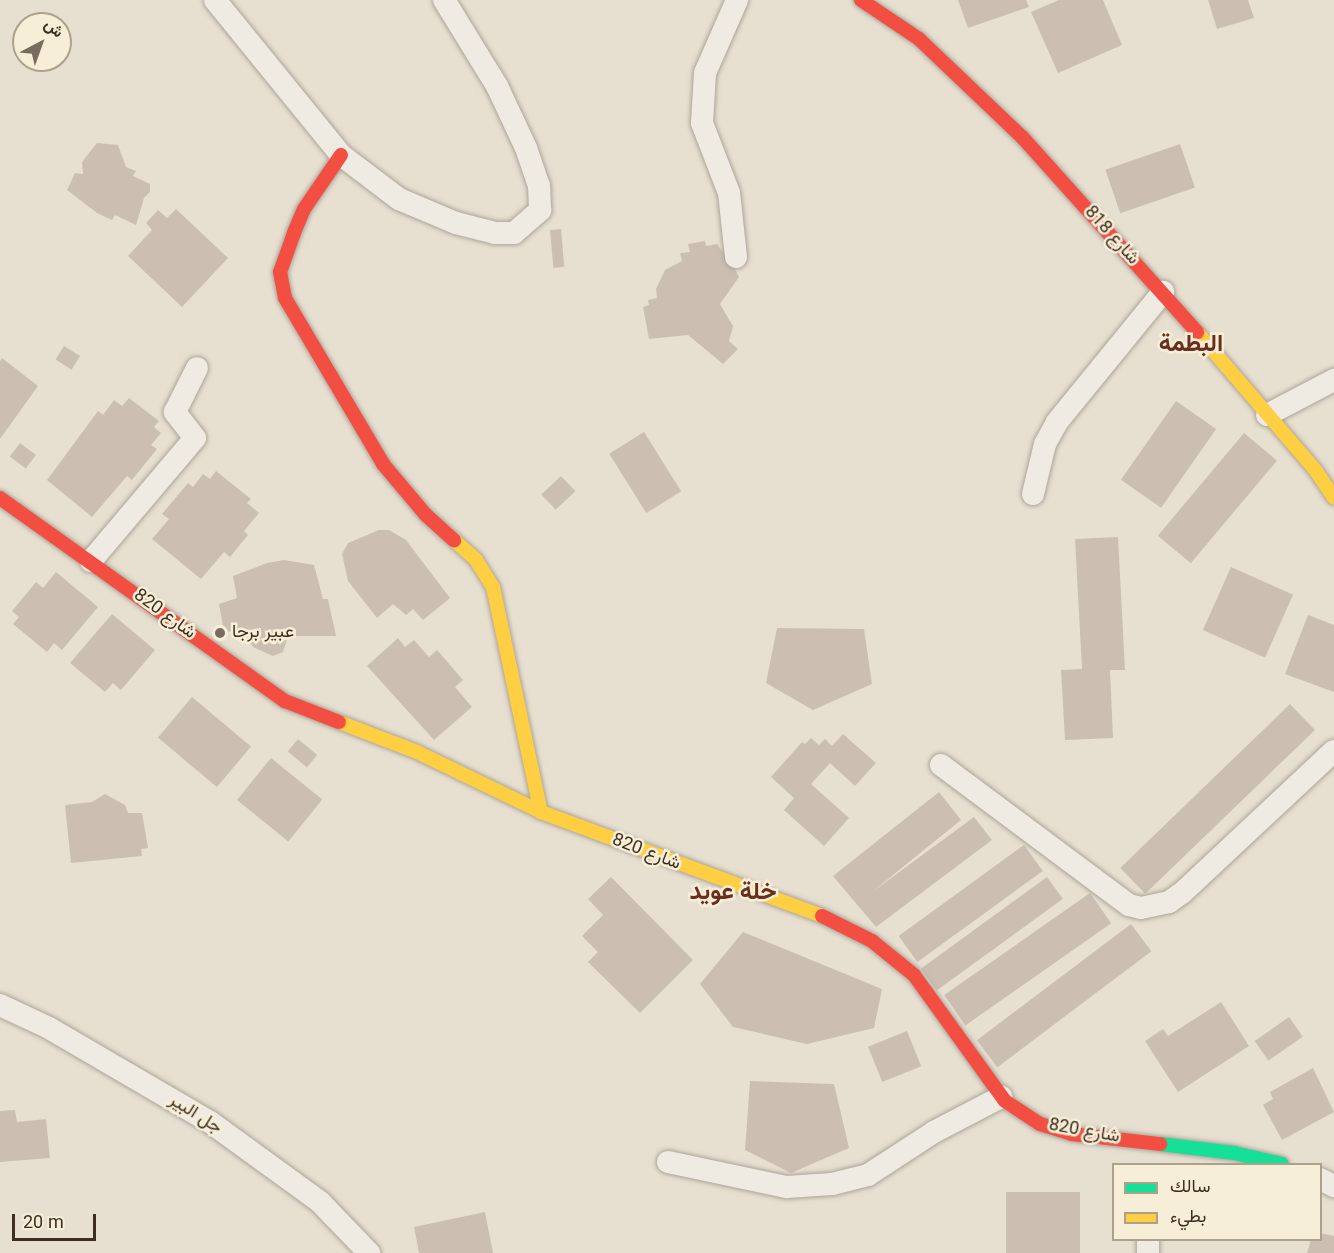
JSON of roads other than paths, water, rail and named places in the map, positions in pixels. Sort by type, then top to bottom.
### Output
[{"type":"street","points":[[215,0],[341,155],[399,199],[456,223],[495,233],[514,233],[528,224],[540,210],[539,186],[526,148],[497,86],[444,0]]},
{"type":"street","points":[[736,257],[729,194],[702,123],[705,73],[737,0]]},
{"type":"street","name":"شارع 818","points":[[861,0],[919,39],[960,74],[1163,292],[1316,471],[1334,498]]},
{"type":"street","points":[[341,155],[304,209],[294,233],[280,272],[285,298],[383,464],[426,515],[476,560],[493,587],[541,812]]},
{"type":"street","points":[[1034,494],[1042,453],[1057,422],[1163,292]]},
{"type":"street","points":[[91,561],[195,438],[175,412],[197,368]]},
{"type":"street","points":[[1267,415],[1334,380]]},
{"type":"street","name":"شارع 820","points":[[0,498],[285,701],[417,753],[541,812],[709,878],[823,916],[872,941],[914,975],[1001,1097],[1040,1124],[1072,1134],[1167,1155],[1269,1163]]},
{"type":"street","points":[[941,765],[1129,905],[1141,909],[1169,902],[1182,893],[1334,751]]},
{"type":"street","name":"جل البير","points":[[0,1005],[49,1028],[210,1122],[320,1202],[369,1253]]},
{"type":"street","points":[[668,1162],[787,1187],[832,1184],[868,1175],[934,1132],[1001,1097]]},
{"type":"place","name":"عبير برجا","points":[[220,633]]},
{"type":"district","name":"البطمة","points":[[1191,346]]},
{"type":"district","name":"خلة عويد","points":[[733,894]]}]
